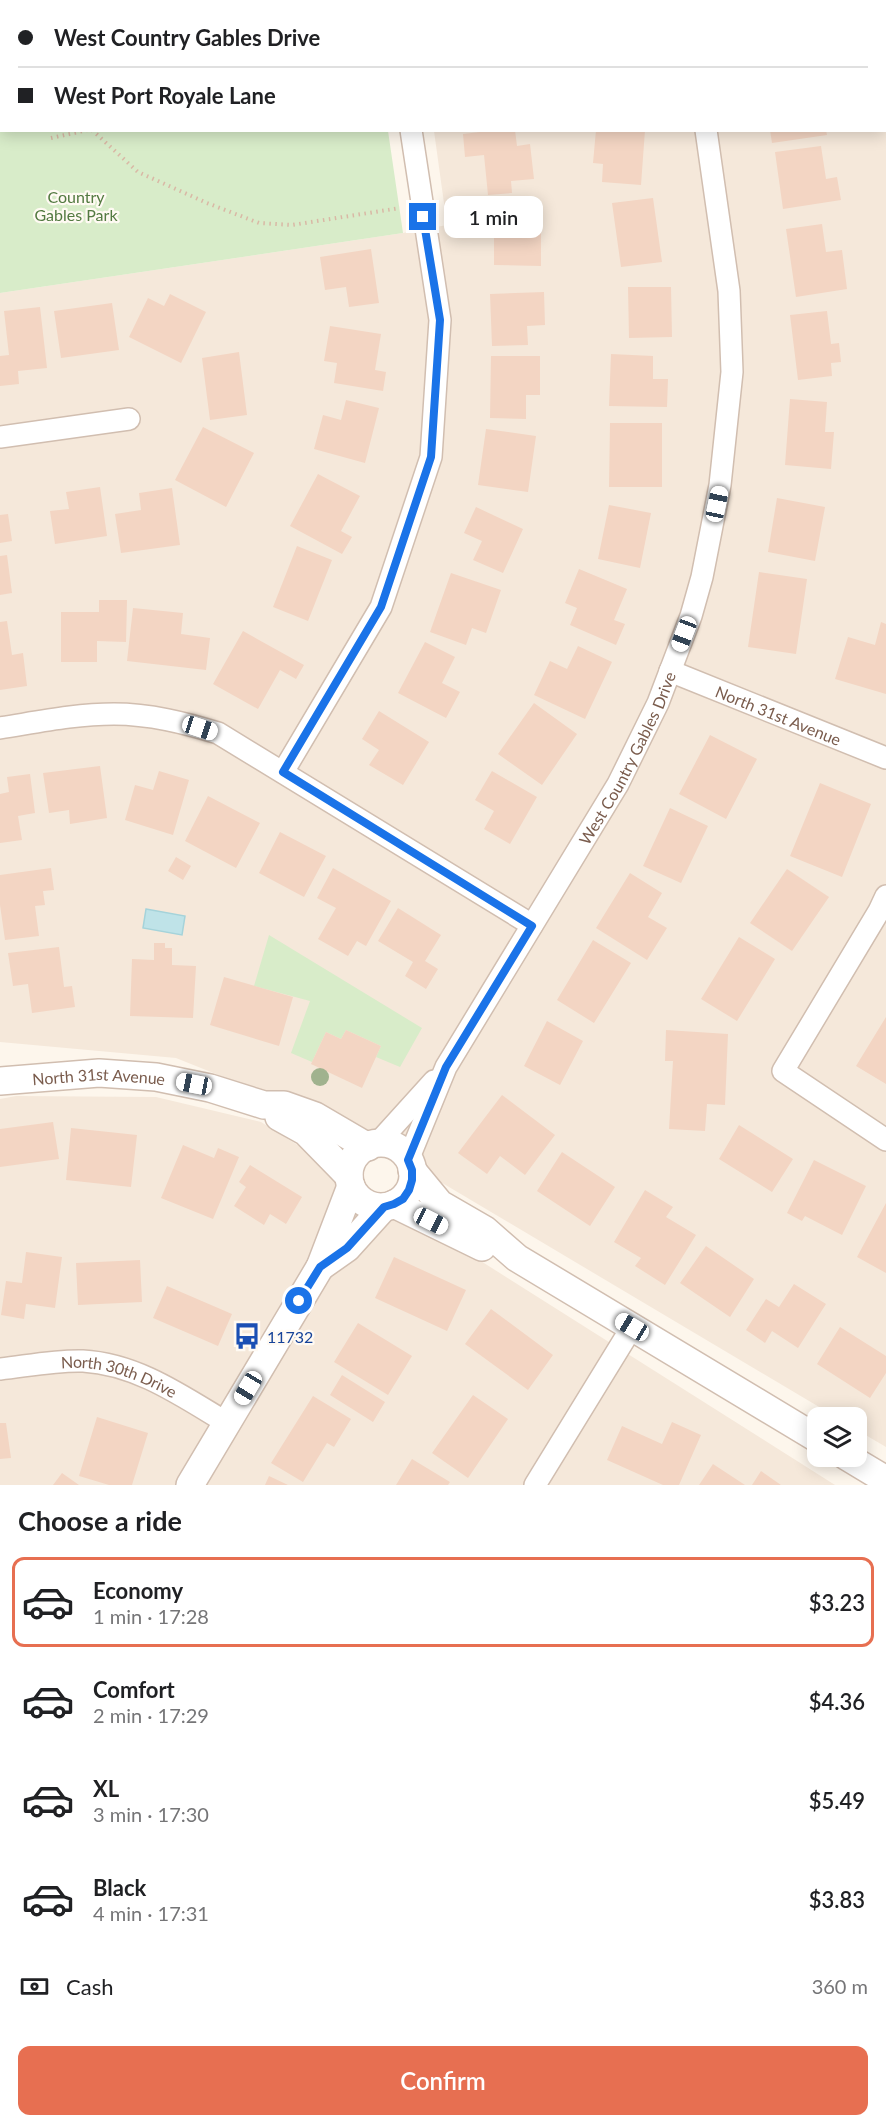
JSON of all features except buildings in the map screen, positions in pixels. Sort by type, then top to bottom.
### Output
[{"type":"street","points":[[283,772],[381,607],[431,457],[440,320],[411,132]]},
{"type":"street","name":"West Country Gables Drive","points":[[372,1145],[401,1120],[446,1067],[618,784],[658,703],[691,616],[702,577],[720,485],[732,372],[729,291],[706,132]]},
{"type":"street","points":[[0,437],[129,419]]},
{"type":"street","name":"North 31st Avenue","points":[[670,671],[886,758]]},
{"type":"street","points":[[0,728],[115,714],[183,722],[218,733],[532,926]]},
{"type":"street","points":[[886,896],[783,1071],[886,1140]]},
{"type":"street","name":"West Country Gables Drive","points":[[410,1165],[446,1067]]},
{"type":"street","name":"North 31st Avenue","points":[[0,1081],[99,1073],[156,1077],[210,1088],[264,1105]]},
{"type":"street","points":[[264,1105],[284,1105],[315,1116],[372,1145],[393,1146],[402,1152],[440,1204],[484,1230],[517,1258],[807,1432]]},
{"type":"street","points":[[264,1105],[280,1118],[306,1131],[350,1181],[356,1195],[364,1202],[373,1207],[389,1206],[482,1247],[517,1258]]},
{"type":"street","points":[[190,1485],[320,1267],[350,1181],[355,1156],[372,1145]]},
{"type":"street","points":[[320,1267],[347,1248],[389,1206],[403,1199],[412,1180],[410,1165]]},
{"type":"street","points":[[535,1485],[632,1327]]},
{"type":"street","name":"North 30th Drive","points":[[0,1369],[84,1361],[129,1369],[163,1385],[227,1423]]},
{"type":"street","points":[[864,1467],[886,1480]]},
{"type":"path","points":[[51,138],[80,132]]},
{"type":"path","points":[[92,132],[138,172],[259,223],[292,225],[422,204]]},
{"type":"shaded area","points":[[434,132],[886,132],[886,1447],[867,1436],[867,1407],[819,1407],[348,1127],[176,1058],[0,1042],[0,293],[447,225]]},
{"type":"shaded area","points":[[16,1096],[156,1097],[261,1122],[835,1485],[0,1485],[0,1099]]},
{"type":"green space","name":"Country Gables Park","points":[[0,132],[388,132],[403,233],[0,293]]},
{"type":"green space","points":[[269,935],[422,1028],[400,1067],[376,1057],[381,1046],[346,1030],[341,1039],[326,1032],[312,1062],[291,1053],[310,1001],[254,986]]},
{"type":"water","points":[[146,909],[185,916],[182,935],[143,928]]},
{"type":"place","name":"11732","points":[[247,1336]]},
{"type":"route","points":[[299,1301],[320,1267],[347,1248],[384,1207],[403,1199],[409,1190],[412,1170],[408,1160],[446,1067],[532,926],[495,901],[283,772],[381,607],[431,457],[440,320],[423,217]]}]
